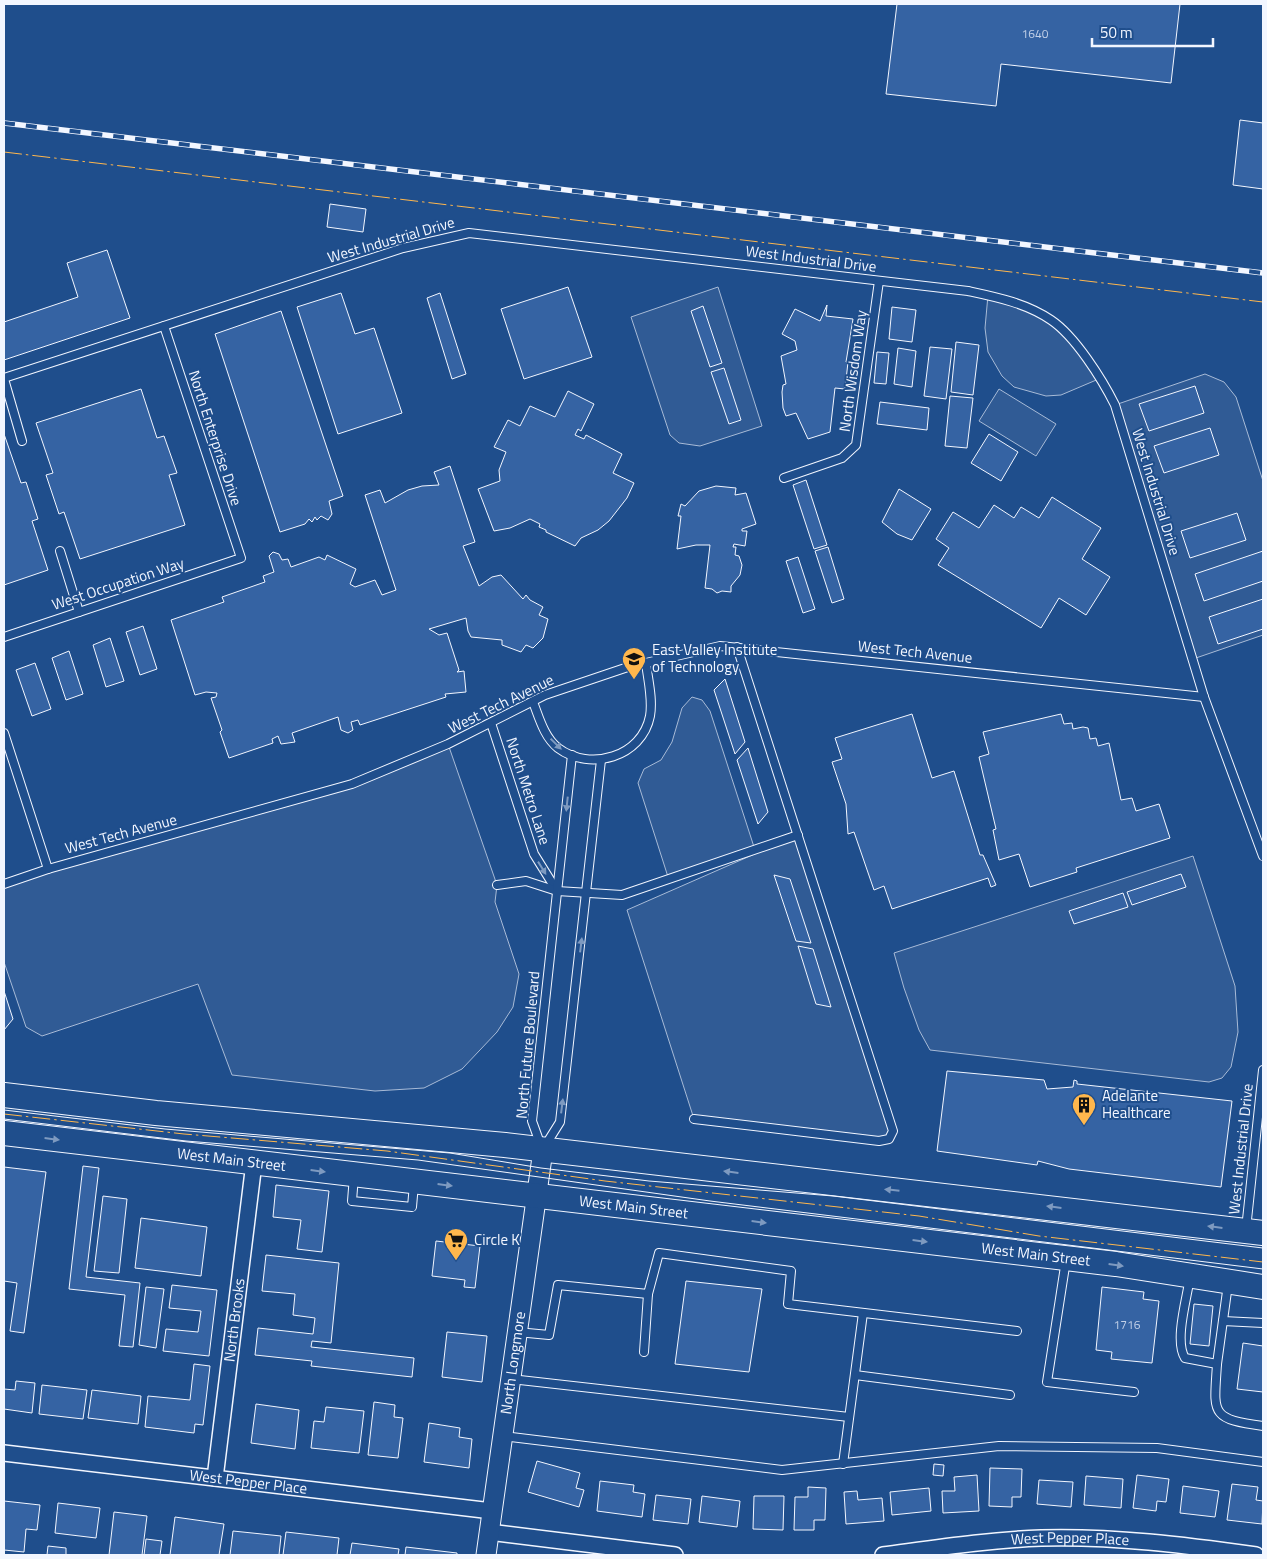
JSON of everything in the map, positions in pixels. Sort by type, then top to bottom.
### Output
[{"type":"main road","points":[[4,1096],[542,1161],[1254,1232]]},
{"type":"main road","name":"West Main Street","points":[[4,1133],[1066,1258],[1263,1287]]},
{"type":"street","name":"North Longmore","points":[[486,1555],[542,1161]]},
{"type":"street","name":"North Brooks","points":[[215,1478],[254,1163]]},
{"type":"street","name":"West Pepper Place","points":[[4,1453],[492,1511]]},
{"type":"street","points":[[489,1532],[583,1550],[675,1555]]},
{"type":"street","name":"West Pepper Place","points":[[883,1555],[963,1544],[1042,1538],[1124,1540],[1256,1555]]},
{"type":"lane","name":"West Industrial Drive","points":[[4,378],[403,248],[469,233],[968,291],[1015,302],[1052,320],[1079,348],[1100,376],[1114,405],[1204,697],[1263,856]]},
{"type":"lane","name":"North Wisdom Way","points":[[784,478],[842,458],[856,445],[879,281]]},
{"type":"lane","name":"North Enterprise Drive","points":[[164,326],[241,558]]},
{"type":"lane","points":[[4,378],[22,440]]},
{"type":"lane","points":[[60,551],[79,612]]},
{"type":"lane","name":"West Occupation Way","points":[[4,637],[241,558]]},
{"type":"lane","name":"West Tech Avenue","points":[[4,884],[48,869],[352,784],[440,747],[554,692],[646,663],[720,646],[1204,697]]},
{"type":"lane","points":[[694,1119],[879,1141],[889,1139],[893,1131],[737,647]]},
{"type":"lane","points":[[533,702],[548,736],[558,747],[572,755],[601,760],[618,756],[643,733],[650,717],[651,701],[646,663]]},
{"type":"lane","name":"North Metro Lane","points":[[491,723],[534,854],[557,892]]},
{"type":"lane","points":[[4,733],[48,869]]},
{"type":"lane","name":"North Future Boulevard","points":[[542,1161],[532,1120],[572,755]]},
{"type":"lane","points":[[542,1161],[560,1122],[601,760]]},
{"type":"lane","points":[[497,885],[526,881],[557,892],[587,895],[622,894],[798,834]]},
{"type":"lane","name":"West Industrial Drive","points":[[1254,1232],[1263,1070]]},
{"type":"lane","points":[[354,1175],[352,1201],[412,1207],[415,1182]]},
{"type":"lane","points":[[644,1352],[648,1294],[658,1253],[791,1271],[788,1304],[1017,1331]]},
{"type":"lane","points":[[1066,1258],[1047,1382],[1134,1392]]},
{"type":"lane","points":[[1191,1276],[1180,1341],[1181,1352],[1185,1358],[1217,1364]]},
{"type":"lane","points":[[1228,1281],[1217,1364],[1215,1405],[1221,1415],[1233,1421],[1263,1426]]},
{"type":"lane","points":[[517,1332],[549,1335],[558,1285],[648,1294]]},
{"type":"lane","points":[[843,1464],[863,1313]]},
{"type":"lane","points":[[1223,1321],[1263,1323]]},
{"type":"lane","points":[[855,1375],[1010,1395]]},
{"type":"lane","points":[[510,1378],[849,1417]]},
{"type":"lane","points":[[503,1436],[782,1470],[999,1446],[1157,1448],[1263,1462]]},
{"type":"shaded area","points":[[718,287],[762,426],[700,446],[679,443],[670,435],[631,317]]},
{"type":"shaded area","points":[[988,295],[1052,320],[1101,378],[1061,395],[1046,396],[1014,387],[1002,376],[988,352],[985,328]]},
{"type":"shaded area","points":[[1205,374],[1224,382],[1236,397],[1263,481],[1263,635],[1193,659],[1115,405]]},
{"type":"shaded area","points":[[999,389],[1056,424],[1036,456],[979,421]]},
{"type":"shaded area","points":[[692,697],[702,700],[710,711],[755,850],[669,880],[638,783],[644,769],[661,760],[672,742],[682,708]]},
{"type":"shaded area","points":[[448,744],[497,885],[495,902],[519,974],[513,1007],[497,1032],[462,1069],[424,1088],[375,1091],[232,1075],[198,984],[42,1036],[26,1027],[4,962],[4,884],[352,784]]},
{"type":"shaded area","points":[[798,835],[893,1131],[889,1139],[694,1119],[627,910]]},
{"type":"shaded area","points":[[1193,856],[1235,986],[1238,1032],[1231,1067],[1222,1078],[1209,1082],[930,1050],[919,1030],[894,953]]},
{"type":"building","points":[[897,4],[1180,4],[1171,83],[1001,64],[996,106],[886,94]]},
{"type":"building","points":[[1240,120],[1263,123],[1263,189],[1233,185]]},
{"type":"building","points":[[330,204],[366,209],[363,232],[327,227]]},
{"type":"building","points":[[107,250],[130,318],[4,360],[4,322],[78,297],[67,263]]},
{"type":"building","points":[[568,287],[592,357],[524,379],[501,309]]},
{"type":"building","points":[[341,293],[355,334],[374,328],[402,413],[338,434],[297,307]]},
{"type":"building","points":[[440,293],[466,374],[452,379],[427,298]]},
{"type":"building","points":[[827,305],[826,316],[853,319],[846,362],[848,362],[845,389],[835,388],[830,432],[808,439],[796,413],[786,416],[783,408],[782,392],[783,385],[786,384],[781,356],[797,350],[795,341],[782,334],[795,309],[820,321]]},
{"type":"building","points":[[703,306],[722,363],[710,367],[691,311]]},
{"type":"building","points":[[892,307],[916,310],[912,342],[889,339]]},
{"type":"building","points":[[281,311],[343,496],[329,501],[332,514],[328,520],[321,516],[317,520],[315,517],[312,522],[309,519],[305,524],[280,532],[215,334]]},
{"type":"building","points":[[956,342],[979,345],[973,395],[951,392]]},
{"type":"building","points":[[930,347],[952,349],[946,399],[924,396]]},
{"type":"building","points":[[898,348],[916,351],[912,387],[894,384]]},
{"type":"building","points":[[877,352],[889,353],[886,384],[874,383]]},
{"type":"building","points":[[724,368],[741,420],[729,424],[711,372]]},
{"type":"building","points":[[1195,386],[1204,413],[1149,431],[1139,404]]},
{"type":"building","points":[[141,389],[157,438],[164,436],[177,473],[169,475],[185,525],[80,559],[64,512],[59,514],[46,475],[53,473],[36,423]]},
{"type":"building","points":[[568,391],[594,404],[581,431],[578,429],[575,435],[584,439],[586,435],[622,454],[613,473],[634,483],[627,498],[609,521],[598,530],[581,538],[575,546],[546,532],[546,530],[539,527],[540,524],[530,519],[510,528],[494,531],[478,489],[500,481],[499,470],[506,452],[494,447],[508,420],[520,426],[530,406],[555,417]]},
{"type":"building","points":[[950,396],[973,398],[967,448],[945,446]]},
{"type":"building","points":[[880,402],[929,408],[927,430],[877,424]]},
{"type":"building","points":[[1210,428],[1219,455],[1164,473],[1154,446]]},
{"type":"building","points":[[4,434],[21,483],[26,482],[38,519],[32,521],[48,570],[4,585]]},
{"type":"building","points":[[989,434],[1018,452],[1001,481],[971,463]]},
{"type":"building","points":[[450,466],[475,542],[463,546],[479,586],[492,577],[501,575],[523,599],[526,595],[530,600],[543,607],[539,615],[548,619],[543,638],[533,648],[526,645],[521,652],[502,645],[502,640],[471,637],[466,618],[429,629],[439,635],[447,633],[459,670],[457,672],[464,671],[466,692],[445,694],[446,697],[360,725],[358,720],[351,722],[353,730],[348,733],[341,730],[338,717],[292,733],[295,742],[281,744],[278,736],[272,739],[273,743],[229,758],[211,698],[216,697],[217,693],[206,692],[195,695],[171,620],[224,602],[222,597],[265,582],[263,576],[274,572],[269,556],[273,552],[279,554],[282,560],[288,559],[291,567],[319,557],[325,560],[327,555],[356,569],[350,584],[355,587],[375,580],[382,595],[396,590],[365,495],[380,490],[385,503],[408,490],[422,486],[439,485],[434,472]]},
{"type":"building","points":[[806,480],[827,545],[814,549],[793,485]]},
{"type":"building","points":[[716,486],[736,488],[735,495],[746,493],[756,524],[742,529],[742,531],[747,531],[745,546],[734,544],[733,547],[736,547],[735,555],[739,556],[742,565],[740,575],[731,586],[731,592],[722,591],[717,593],[712,589],[705,588],[710,545],[696,545],[677,549],[681,516],[678,516],[681,504],[685,506],[699,491]]},
{"type":"building","points":[[899,489],[931,509],[912,540],[897,534],[882,522]]},
{"type":"building","points":[[1052,497],[1101,528],[1082,559],[1110,577],[1086,615],[1059,598],[1041,628],[938,565],[949,548],[936,539],[953,512],[979,528],[994,505],[1014,518],[1021,507],[1039,518]]},
{"type":"building","points":[[1237,513],[1246,540],[1190,558],[1181,531]]},
{"type":"building","points":[[828,547],[844,599],[832,603],[815,551]]},
{"type":"building","points":[[1263,551],[1263,581],[1204,601],[1195,574]]},
{"type":"building","points":[[798,557],[815,609],[803,613],[786,561]]},
{"type":"building","points":[[1263,599],[1263,629],[1218,644],[1209,617]]},
{"type":"building","points":[[143,626],[157,669],[140,675],[126,632]]},
{"type":"building","points":[[110,638],[124,681],[106,687],[93,645]]},
{"type":"building","points":[[69,651],[83,694],[66,700],[52,658]]},
{"type":"building","points":[[35,663],[51,709],[32,716],[16,670]]},
{"type":"building","points":[[725,679],[745,742],[735,754],[714,690]]},
{"type":"building","points":[[912,714],[932,778],[954,771],[980,855],[983,855],[996,885],[991,887],[988,878],[892,909],[884,886],[874,890],[854,832],[848,834],[846,804],[832,762],[842,759],[835,738]]},
{"type":"building","points":[[1061,714],[1064,724],[1072,723],[1073,729],[1088,728],[1090,739],[1096,738],[1098,746],[1109,743],[1121,800],[1132,798],[1136,811],[1159,804],[1170,838],[1076,868],[1077,872],[1030,887],[1019,854],[999,860],[993,830],[996,829],[979,757],[989,754],[983,732]]},
{"type":"building","points":[[748,748],[768,812],[758,824],[737,760]]},
{"type":"building","points":[[1181,874],[1186,887],[1132,905],[1127,892]]},
{"type":"building","points":[[774,875],[790,879],[811,943],[796,941]]},
{"type":"building","points":[[1123,893],[1128,907],[1074,924],[1069,911]]},
{"type":"building","points":[[798,946],[813,949],[831,1007],[816,1004]]},
{"type":"building","points":[[4,991],[13,1019],[4,1030]]},
{"type":"building","name":"Adelante Healthcare","points":[[947,1071],[1044,1080],[1047,1089],[1073,1087],[1074,1080],[1077,1081],[1077,1084],[1232,1101],[1221,1187],[1069,1169],[1038,1161],[1037,1165],[937,1151]]},
{"type":"building","points":[[83,1166],[99,1168],[86,1277],[140,1283],[133,1347],[119,1346],[125,1295],[69,1289]]},
{"type":"building","points":[[4,1167],[46,1172],[24,1333],[10,1331],[17,1283],[4,1281]]},
{"type":"building","points":[[276,1185],[329,1191],[322,1252],[297,1249],[301,1220],[273,1217]]},
{"type":"building","points":[[103,1196],[127,1199],[119,1273],[94,1271]]},
{"type":"building","points":[[141,1218],[207,1227],[201,1276],[135,1268]]},
{"type":"building","name":"Circle K","points":[[436,1241],[480,1246],[475,1288],[464,1287],[465,1280],[432,1276]]},
{"type":"building","points":[[266,1255],[339,1263],[331,1343],[312,1341],[311,1347],[414,1358],[412,1377],[311,1366],[312,1361],[255,1355],[258,1328],[313,1334],[315,1318],[293,1315],[295,1294],[262,1291]]},
{"type":"building","points":[[686,1281],[762,1289],[749,1372],[675,1364]]},
{"type":"building","points":[[172,1285],[217,1290],[209,1356],[163,1351],[166,1329],[198,1332],[201,1311],[169,1308]]},
{"type":"building","points":[[146,1287],[164,1289],[156,1348],[139,1345]]},
{"type":"building","points":[[1102,1287],[1144,1292],[1143,1299],[1159,1301],[1152,1363],[1111,1359],[1112,1352],[1096,1350]]},
{"type":"building","points":[[1194,1304],[1213,1306],[1209,1346],[1190,1344]]},
{"type":"building","points":[[447,1332],[487,1336],[482,1382],[442,1377]]},
{"type":"building","points":[[1243,1343],[1263,1346],[1263,1392],[1237,1389]]},
{"type":"building","points":[[194,1364],[210,1366],[203,1425],[195,1424],[194,1433],[145,1427],[148,1396],[190,1400]]},
{"type":"building","points":[[16,1381],[35,1383],[32,1413],[4,1409],[4,1389],[15,1390]]},
{"type":"building","points":[[42,1385],[87,1390],[83,1419],[39,1414]]},
{"type":"building","points":[[92,1390],[141,1396],[138,1424],[88,1418]]},
{"type":"building","points":[[374,1402],[395,1405],[394,1417],[403,1418],[398,1458],[368,1455]]},
{"type":"building","points":[[256,1404],[299,1410],[295,1449],[251,1443]]},
{"type":"building","points":[[326,1407],[364,1411],[359,1453],[311,1448],[314,1421],[324,1422]]},
{"type":"building","points":[[429,1423],[460,1428],[459,1437],[472,1439],[469,1468],[424,1462]]},
{"type":"building","points":[[537,1461],[580,1473],[576,1488],[584,1490],[579,1507],[528,1492]]},
{"type":"building","points":[[934,1464],[944,1465],[943,1476],[933,1475]]},
{"type":"building","points":[[990,1468],[1022,1469],[1021,1497],[1012,1497],[1012,1507],[989,1506]]},
{"type":"building","points":[[977,1475],[979,1511],[943,1513],[942,1491],[955,1491],[954,1477]]},
{"type":"building","points":[[1137,1475],[1169,1479],[1166,1502],[1157,1501],[1156,1511],[1133,1508]]},
{"type":"building","points":[[1086,1476],[1123,1479],[1121,1508],[1084,1505]]},
{"type":"building","points":[[1039,1480],[1073,1482],[1071,1507],[1037,1504]]},
{"type":"building","points":[[600,1481],[634,1485],[633,1492],[645,1494],[642,1517],[597,1511]]},
{"type":"building","points":[[1232,1484],[1258,1487],[1256,1500],[1263,1501],[1262,1524],[1227,1520]]},
{"type":"building","points":[[1183,1486],[1219,1491],[1215,1517],[1180,1513]]},
{"type":"building","points":[[808,1487],[826,1488],[825,1520],[814,1520],[814,1530],[794,1530],[795,1497],[808,1497]]},
{"type":"building","points":[[929,1488],[931,1511],[892,1515],[890,1492]]},
{"type":"building","points":[[857,1491],[858,1500],[882,1498],[884,1521],[846,1524],[844,1492]]},
{"type":"building","points":[[656,1495],[691,1499],[688,1524],[653,1520]]},
{"type":"building","points":[[702,1496],[740,1501],[737,1527],[699,1522]]},
{"type":"building","points":[[754,1496],[784,1496],[783,1530],[753,1529]]},
{"type":"building","points":[[4,1501],[40,1505],[37,1530],[26,1529],[24,1552],[4,1550]]},
{"type":"building","points":[[58,1503],[100,1508],[96,1538],[55,1533]]},
{"type":"building","points":[[114,1512],[147,1516],[142,1555],[109,1555]]},
{"type":"building","points":[[175,1517],[224,1524],[219,1555],[170,1555]]},
{"type":"building","points":[[233,1531],[281,1536],[279,1555],[230,1555]]},
{"type":"building","points":[[286,1532],[339,1538],[337,1555],[283,1555]]},
{"type":"building","points":[[146,1539],[162,1541],[160,1555],[144,1555]]},
{"type":"building","points":[[352,1543],[399,1549],[398,1555],[350,1555]]},
{"type":"building","points":[[48,1546],[66,1548],[66,1555],[47,1555]]},
{"type":"building","points":[[406,1547],[457,1553],[457,1555],[405,1555]]},
{"type":"tram line","points":[[4,1110],[165,1129],[450,1153],[541,1168],[649,1181],[833,1196],[1263,1248]]},
{"type":"tram line","points":[[4,1119],[186,1141],[418,1160],[710,1201],[1263,1269]]},
{"type":"railway","points":[[4,123],[1263,273]]},
{"type":"power","points":[[4,152],[1263,302]]},
{"type":"power","points":[[4,1114],[184,1134],[387,1151],[605,1181],[919,1216],[1039,1236],[1263,1262]]},
{"type":"place","name":"East Valley Institute of Technology","points":[[634,680]]},
{"type":"place","name":"Adelante Healthcare","points":[[1084,1126]]},
{"type":"place","name":"Circle K","points":[[456,1261]]}]
